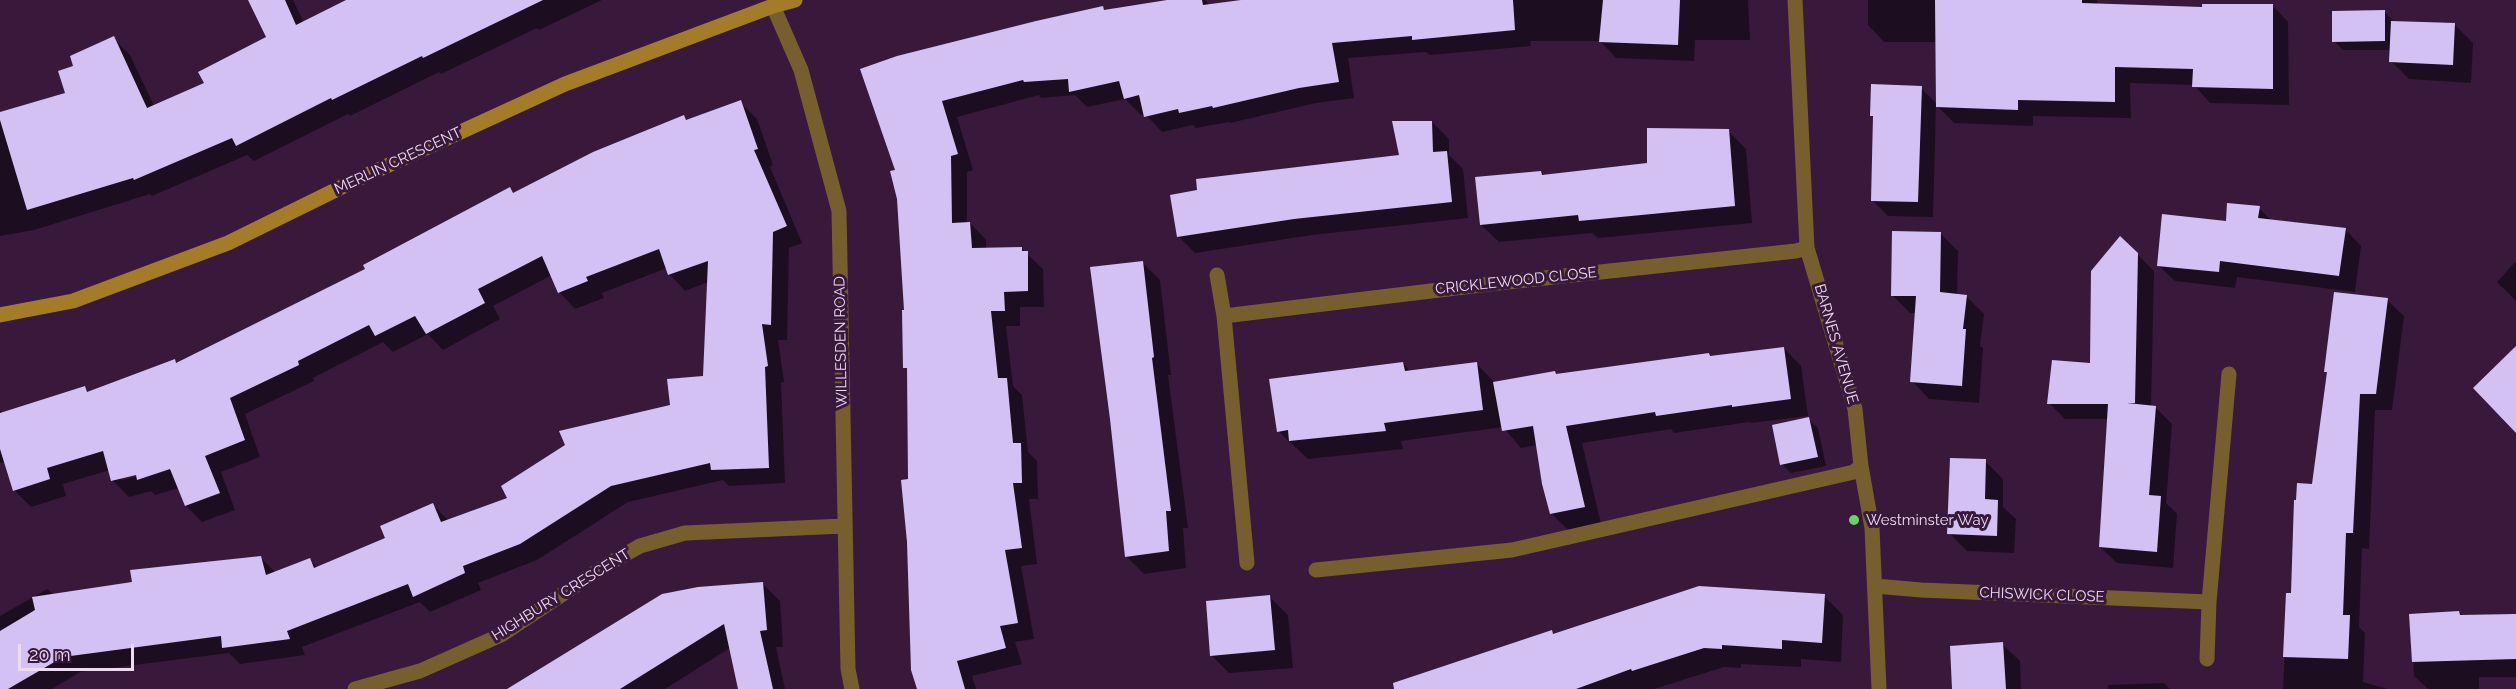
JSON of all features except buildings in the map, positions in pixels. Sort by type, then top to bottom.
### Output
[{"type":"street","name":"MERLIN CRESCENT","points":[[0,315],[73,301],[228,243],[356,180],[565,84],[773,6],[795,0]]},
{"type":"street","name":"BARNES AVENUE","points":[[1795,0],[1807,248],[1855,409],[1861,466],[1872,528],[1879,689]]},
{"type":"street","name":"WILLESDEN ROAD","points":[[773,6],[801,70],[839,211],[844,526],[848,669],[852,689]]},
{"type":"street","name":"CRICKLEWOOD CLOSE","points":[[1224,316],[1807,248]]},
{"type":"street","points":[[1217,275],[1224,316],[1247,563]]},
{"type":"street","points":[[2207,659],[2208,602],[2229,374]]},
{"type":"street","points":[[1316,570],[1512,550],[1854,472],[1861,466]]},
{"type":"street","name":"HIGHBURY CRESCENT","points":[[355,689],[420,671],[501,635],[608,564],[640,546],[685,533],[844,526]]},
{"type":"street","name":"CHISWICK CLOSE","points":[[1875,586],[1932,591],[2208,602]]},
{"type":"place","name":"Westminster Way","points":[[1854,520]]}]
